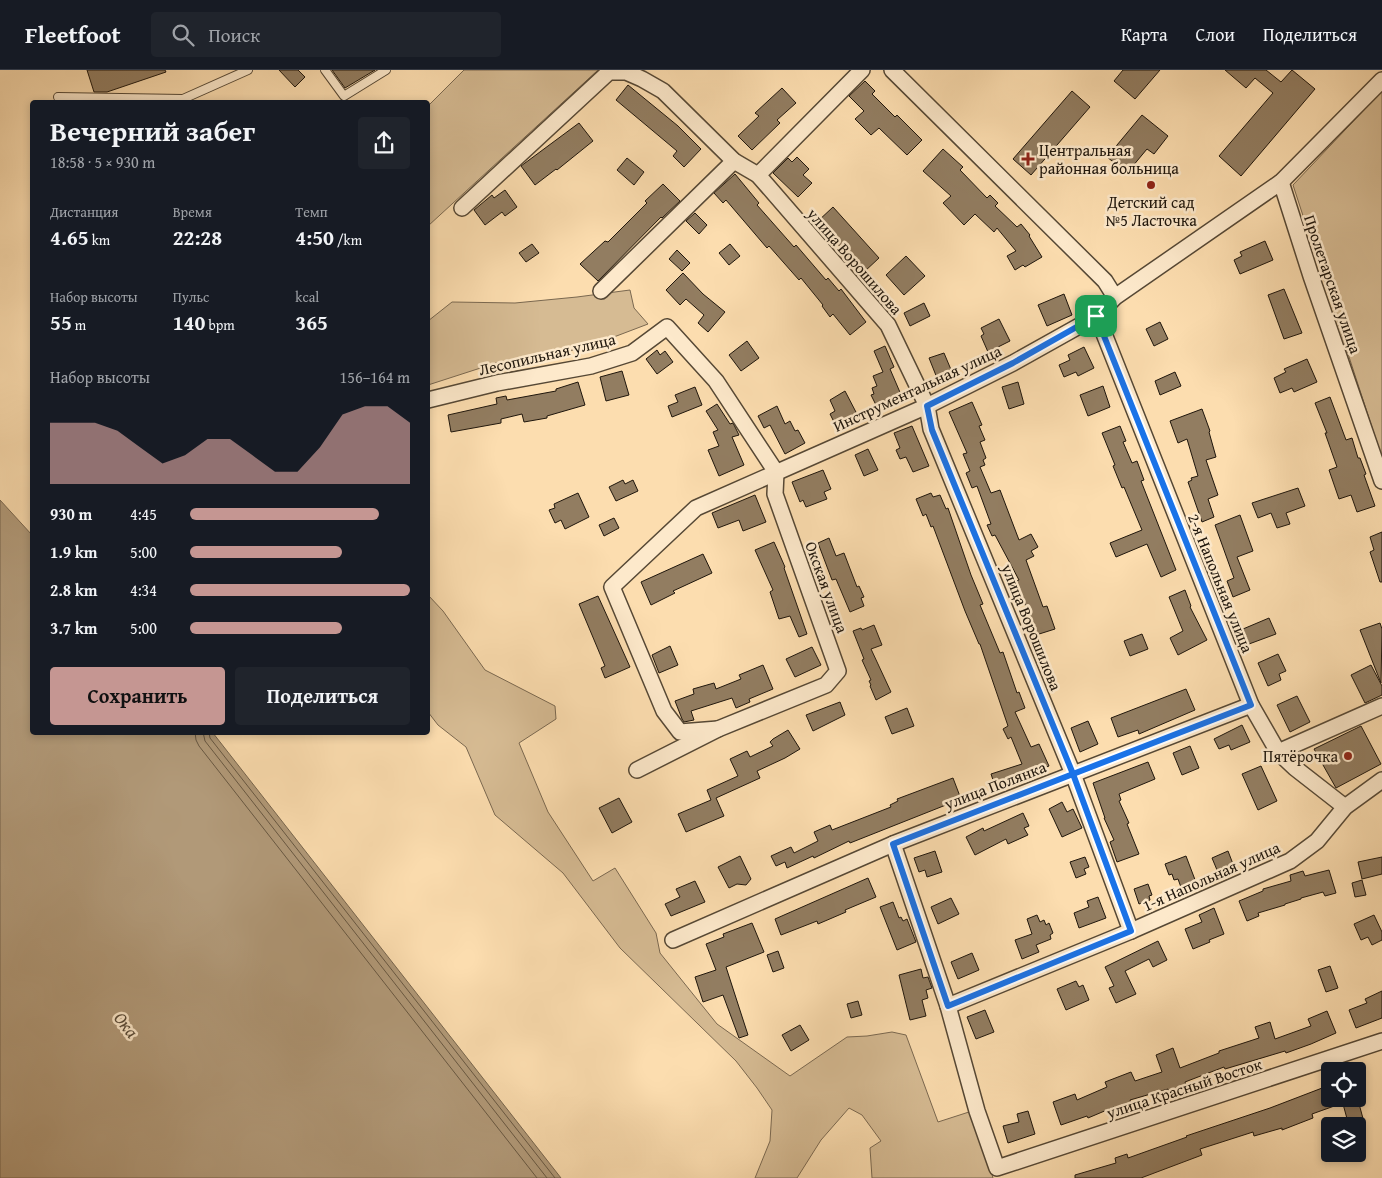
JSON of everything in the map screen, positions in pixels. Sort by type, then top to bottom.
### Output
[{"type":"street","points":[[758,175],[862,70]]},
{"type":"street","points":[[892,70],[1106,281],[1115,298]]},
{"type":"street","name":"улица Ворошилова","points":[[462,208],[609,72],[626,72],[664,91],[734,161],[758,175],[888,325],[927,406],[932,430],[1073,774],[1131,931]]},
{"type":"street","name":"Инструментальная улица","points":[[718,730],[680,732],[664,711],[612,587],[696,508],[927,406],[1013,363],[1096,316],[1115,298],[1281,182],[1382,80]]},
{"type":"street","points":[[601,291],[734,161]]},
{"type":"street","name":"Пролетарская улица","points":[[1281,182],[1311,276],[1382,481]]},
{"type":"street","name":"2-я Напольная улица","points":[[1096,316],[1251,705],[1278,752],[1295,768],[1345,807]]},
{"type":"street","name":"Лесопильная улица","points":[[430,400],[496,383],[591,366],[632,353],[667,327],[716,381],[776,472]]},
{"type":"street","name":"Окская улица","points":[[637,770],[718,730],[826,685],[838,671],[775,494],[776,472]]},
{"type":"street","name":"улица Полянка","points":[[673,940],[893,844],[1251,705]]},
{"type":"street","points":[[1278,752],[1382,706]]},
{"type":"street","name":"1-я Напольная улица","points":[[948,1006],[1131,931],[1290,861],[1318,841],[1345,807],[1382,780]]},
{"type":"street","points":[[893,844],[948,1006]]},
{"type":"street","name":"улица Красный Восток","points":[[948,1006],[977,1111],[996,1168],[1382,1041]]},
{"type":"lane","points":[[58,97],[183,99],[248,70]]},
{"type":"lane","points":[[325,70],[344,96],[386,70]]},
{"type":"shaded area","points":[[464,70],[598,70],[430,224],[430,104]]},
{"type":"shaded area","points":[[1382,91],[1382,458],[1293,185]]},
{"type":"shaded area","points":[[630,290],[634,308],[648,324],[585,348],[496,363],[430,384],[430,319],[452,302],[515,303]]},
{"type":"shaded area","points":[[430,597],[443,611],[485,670],[555,706],[556,719],[519,743],[548,812],[593,881],[615,868],[656,933],[660,953],[717,1024],[790,1076],[847,1037],[892,1032],[906,1035],[938,1122],[972,1111],[993,1178],[872,1178],[870,1148],[881,1141],[862,1115],[849,1108],[821,1140],[797,1178],[755,1178],[770,1141],[772,1110],[757,1088],[736,1061],[620,948],[563,873],[495,815],[466,747],[438,725],[430,715]]},
{"type":"water","name":"Ока","points":[[0,500],[30,533],[30,735],[215,735],[561,1178],[0,1178]]},
{"type":"building","points":[[87,70],[165,70],[166,72],[107,92],[94,92]]},
{"type":"building","points":[[279,70],[298,70],[305,77],[295,87]]},
{"type":"building","points":[[332,70],[375,70],[345,88]]},
{"type":"building","points":[[1123,70],[1160,70],[1135,99],[1114,81]]},
{"type":"building","points":[[1225,70],[1266,70],[1281,82],[1292,70],[1315,89],[1241,176],[1219,156],[1273,93],[1255,78],[1246,88]]},
{"type":"building","points":[[865,81],[875,91],[872,94],[922,140],[907,155],[879,128],[871,135],[855,119],[864,111],[849,96]]},
{"type":"building","points":[[628,85],[678,126],[701,149],[684,167],[673,156],[677,151],[616,100]]},
{"type":"building","points":[[782,88],[796,103],[777,120],[780,123],[752,150],[738,136],[759,116],[755,113]]},
{"type":"building","points":[[1072,91],[1090,107],[1031,175],[1013,159]]},
{"type":"building","points":[[1142,115],[1168,136],[1154,154],[1147,149],[1127,173],[1107,157]]},
{"type":"building","points":[[579,123],[593,141],[535,185],[521,166]]},
{"type":"building","points":[[943,149],[963,167],[960,170],[987,198],[990,195],[998,203],[995,206],[1017,227],[1021,224],[1030,235],[1042,257],[1025,267],[1023,265],[1015,270],[1007,256],[1016,251],[997,228],[994,232],[975,214],[964,225],[943,203],[951,196],[923,171]]},
{"type":"building","points":[[797,157],[809,169],[803,175],[812,183],[798,197],[773,173],[788,158],[792,162]]},
{"type":"building","points":[[627,158],[644,172],[634,185],[617,170]]},
{"type":"building","points":[[735,174],[759,203],[757,205],[794,247],[796,245],[826,280],[828,278],[839,291],[841,289],[866,322],[850,335],[833,314],[830,317],[823,305],[801,278],[799,280],[769,246],[767,248],[726,200],[723,203],[714,193]]},
{"type":"building","points":[[663,184],[680,201],[661,217],[598,281],[580,264],[605,241],[608,242]]},
{"type":"building","points":[[505,190],[517,207],[505,216],[502,212],[485,225],[474,210],[492,195],[494,198]]},
{"type":"building","points":[[833,207],[879,258],[864,272],[817,222]]},
{"type":"building","points":[[695,213],[707,225],[699,234],[686,221]]},
{"type":"building","points":[[1265,241],[1273,260],[1240,274],[1234,260],[1242,256],[1240,252]]},
{"type":"building","points":[[532,244],[539,253],[526,262],[519,253]]},
{"type":"building","points":[[730,244],[740,256],[729,265],[719,253]]},
{"type":"building","points":[[677,250],[690,263],[682,271],[669,259]]},
{"type":"building","points":[[906,256],[925,276],[904,295],[886,275]]},
{"type":"building","points":[[683,273],[703,294],[725,312],[708,332],[698,323],[704,315],[686,299],[680,305],[666,290]]},
{"type":"building","points":[[1284,289],[1302,333],[1284,339],[1268,295]]},
{"type":"building","points":[[1064,294],[1072,315],[1047,326],[1038,305]]},
{"type":"building","points":[[924,303],[930,316],[910,326],[904,313]]},
{"type":"building","points":[[999,319],[1010,341],[988,352],[981,336],[984,334],[981,328]]},
{"type":"building","points":[[1160,322],[1168,339],[1154,346],[1146,329]]},
{"type":"building","points":[[747,341],[759,358],[741,371],[729,355]]},
{"type":"building","points":[[885,346],[894,367],[890,369],[902,397],[880,406],[879,404],[876,405],[871,395],[874,394],[872,388],[877,386],[873,376],[883,372],[874,351]]},
{"type":"building","points":[[1084,347],[1094,368],[1078,376],[1076,372],[1064,377],[1059,365],[1070,360],[1068,355]]},
{"type":"building","points":[[657,350],[660,355],[665,351],[673,362],[657,374],[646,359]]},
{"type":"building","points":[[944,353],[952,372],[937,378],[929,358]]},
{"type":"building","points":[[1307,359],[1317,382],[1294,392],[1292,388],[1280,393],[1274,378],[1286,372],[1284,369]]},
{"type":"building","points":[[622,371],[629,395],[606,401],[600,377]]},
{"type":"building","points":[[1175,372],[1181,386],[1160,395],[1155,381]]},
{"type":"building","points":[[578,382],[585,405],[547,416],[547,418],[524,422],[522,414],[501,419],[501,423],[451,432],[448,415],[497,404],[496,398],[506,396],[507,400],[556,391],[556,389]]},
{"type":"building","points":[[1018,382],[1024,404],[1009,409],[1002,387]]},
{"type":"building","points":[[1103,386],[1110,407],[1088,416],[1080,395]]},
{"type":"building","points":[[695,387],[702,405],[672,417],[668,406],[678,402],[675,395]]},
{"type":"building","points":[[845,391],[858,416],[837,428],[830,414],[835,411],[830,400]]},
{"type":"building","points":[[1330,397],[1346,440],[1352,438],[1358,458],[1360,458],[1366,474],[1364,475],[1375,506],[1357,512],[1351,495],[1339,499],[1329,470],[1337,467],[1325,433],[1327,433],[1315,403]]},
{"type":"building","points":[[972,402],[982,425],[979,426],[985,440],[980,442],[986,458],[983,460],[985,465],[980,467],[991,493],[1000,490],[1019,540],[1031,534],[1038,547],[1031,551],[1034,556],[1026,560],[1043,607],[1047,606],[1055,629],[1036,635],[1028,607],[1026,607],[1016,581],[1019,580],[995,535],[992,536],[987,525],[991,524],[977,486],[972,488],[966,473],[970,471],[963,454],[967,453],[949,412]]},
{"type":"building","points":[[717,404],[730,424],[733,423],[739,435],[732,437],[744,465],[719,476],[708,450],[719,446],[713,432],[718,430],[706,411]]},
{"type":"building","points":[[777,406],[785,424],[790,421],[795,431],[798,430],[805,443],[785,454],[770,425],[764,428],[758,416]]},
{"type":"building","points":[[1202,409],[1210,431],[1216,457],[1206,460],[1218,495],[1208,499],[1214,517],[1202,522],[1188,482],[1192,480],[1191,478],[1198,476],[1187,439],[1178,443],[1170,421]]},
{"type":"building","points":[[912,426],[929,466],[913,472],[906,457],[900,459],[896,450],[900,448],[894,433]]},
{"type":"building","points":[[1120,426],[1126,441],[1123,442],[1132,463],[1137,461],[1144,480],[1141,481],[1176,570],[1161,577],[1147,544],[1116,557],[1110,543],[1142,530],[1124,487],[1122,488],[1102,433]]},
{"type":"building","points":[[868,449],[878,470],[864,476],[855,455]]},
{"type":"building","points":[[823,470],[831,489],[824,492],[827,499],[806,507],[803,500],[800,502],[792,482]]},
{"type":"building","points":[[623,480],[625,484],[633,480],[638,491],[616,501],[609,487]]},
{"type":"building","points":[[1298,488],[1305,506],[1286,513],[1290,524],[1277,528],[1271,513],[1258,518],[1252,503]]},
{"type":"building","points":[[578,493],[589,517],[565,529],[561,520],[555,523],[549,510],[555,508],[554,504]]},
{"type":"building","points":[[931,493],[933,497],[940,495],[946,509],[948,508],[983,604],[980,605],[1000,653],[1003,652],[1017,693],[1019,692],[1025,708],[1015,712],[1031,747],[1039,744],[1049,766],[995,786],[991,774],[1022,764],[1011,737],[1008,739],[1003,729],[1008,726],[980,644],[965,611],[933,526],[931,527],[926,514],[923,516],[916,499]]},
{"type":"building","points":[[755,495],[766,522],[743,531],[739,520],[718,528],[712,513]]},
{"type":"building","points":[[1240,515],[1253,551],[1237,557],[1250,590],[1233,597],[1227,581],[1234,578],[1215,525]]},
{"type":"building","points":[[614,518],[619,528],[604,536],[599,525]]},
{"type":"building","points":[[1382,532],[1382,582],[1380,582],[1370,552],[1374,550],[1370,537]]},
{"type":"building","points":[[829,538],[836,556],[844,553],[857,587],[859,586],[864,597],[861,598],[864,606],[850,612],[836,579],[832,580],[818,543]]},
{"type":"building","points":[[774,542],[785,567],[807,634],[799,637],[790,616],[779,619],[770,592],[773,590],[755,550]]},
{"type":"building","points":[[703,554],[712,573],[673,591],[675,593],[651,605],[641,582]]},
{"type":"building","points":[[1185,590],[1190,607],[1207,640],[1178,655],[1170,638],[1183,631],[1169,597]]},
{"type":"building","points":[[598,596],[630,667],[605,678],[601,668],[605,666],[579,604]]},
{"type":"building","points":[[1269,618],[1276,634],[1249,644],[1243,629]]},
{"type":"building","points":[[1380,623],[1382,629],[1381,683],[1360,630]]},
{"type":"building","points":[[874,625],[882,645],[871,649],[891,692],[876,700],[870,686],[869,681],[871,680],[862,660],[864,659],[853,631],[861,628],[862,630]]},
{"type":"building","points":[[1142,634],[1148,649],[1130,656],[1124,641]]},
{"type":"building","points":[[670,646],[678,665],[659,673],[652,655]]},
{"type":"building","points":[[812,647],[821,665],[795,677],[786,659]]},
{"type":"building","points":[[1278,654],[1286,671],[1279,674],[1281,680],[1268,686],[1258,663]]},
{"type":"building","points":[[763,665],[773,689],[749,699],[750,702],[736,708],[732,698],[691,711],[694,720],[684,722],[675,701],[694,694],[693,689],[714,683],[716,689],[741,679],[739,675]]},
{"type":"building","points":[[1371,665],[1382,686],[1382,695],[1365,703],[1351,675]]},
{"type":"building","points":[[1186,689],[1195,710],[1139,734],[1138,730],[1118,737],[1111,718]]},
{"type":"building","points":[[1297,696],[1310,722],[1290,732],[1277,705]]},
{"type":"building","points":[[840,702],[845,715],[813,731],[806,715]]},
{"type":"building","points":[[907,708],[914,726],[892,734],[885,717]]},
{"type":"building","points":[[1088,721],[1098,744],[1080,752],[1071,728]]},
{"type":"building","points":[[1242,725],[1250,742],[1231,750],[1229,745],[1219,749],[1214,739]]},
{"type":"building","name":"Пятёрочка","points":[[1361,726],[1381,764],[1336,788],[1314,749]]},
{"type":"building","points":[[788,730],[800,749],[757,771],[760,778],[716,798],[724,816],[686,832],[678,814],[711,800],[707,790],[738,776],[730,759],[747,751],[750,757],[773,746],[770,742]]},
{"type":"building","points":[[1190,746],[1199,768],[1182,775],[1173,753]]},
{"type":"building","points":[[1148,762],[1155,779],[1119,794],[1121,800],[1119,801],[1129,823],[1127,824],[1139,854],[1117,862],[1110,842],[1114,840],[1104,818],[1093,783]]},
{"type":"building","points":[[1261,766],[1277,801],[1258,810],[1242,774]]},
{"type":"building","points":[[953,778],[961,799],[850,843],[849,841],[814,858],[813,856],[787,868],[785,862],[776,866],[771,856],[791,847],[794,853],[818,841],[814,832],[830,825],[832,830],[891,807],[890,805],[898,801],[897,799]]},
{"type":"building","points":[[619,798],[632,822],[612,833],[599,808]]},
{"type":"building","points":[[1062,802],[1067,812],[1073,809],[1082,828],[1062,837],[1049,809]]},
{"type":"building","points":[[1023,813],[1029,826],[1024,828],[1028,835],[1008,844],[1006,839],[975,855],[966,837],[983,828],[984,831]]},
{"type":"building","points":[[935,851],[942,872],[927,877],[925,870],[919,872],[914,858]]},
{"type":"building","points":[[1228,851],[1233,864],[1217,870],[1212,858]]},
{"type":"building","points":[[740,856],[751,879],[746,885],[737,884],[729,888],[718,867]]},
{"type":"building","points":[[1186,856],[1197,885],[1182,890],[1178,879],[1174,880],[1172,874],[1169,875],[1165,864]]},
{"type":"building","points":[[1085,857],[1089,867],[1084,869],[1086,874],[1076,878],[1070,862]]},
{"type":"building","points":[[1382,857],[1382,874],[1362,879],[1358,862]]},
{"type":"building","points":[[1329,870],[1336,893],[1325,896],[1323,892],[1301,898],[1258,913],[1259,916],[1247,921],[1239,901],[1263,891],[1263,889],[1291,881],[1290,875],[1303,871],[1305,876]]},
{"type":"building","points":[[868,878],[876,897],[818,924],[817,921],[781,935],[775,919]]},
{"type":"building","points":[[1362,880],[1366,895],[1355,897],[1352,883]]},
{"type":"building","points":[[695,881],[705,902],[671,916],[665,904],[680,897],[676,889]]},
{"type":"building","points":[[1148,884],[1152,895],[1149,896],[1150,900],[1139,904],[1134,889]]},
{"type":"building","points":[[1098,897],[1106,918],[1079,928],[1074,913],[1089,907],[1087,901]]},
{"type":"building","points":[[951,898],[959,914],[938,924],[931,907]]},
{"type":"building","points":[[893,902],[899,918],[901,917],[903,921],[907,919],[916,942],[897,950],[880,907]]},
{"type":"building","points":[[1214,908],[1224,934],[1193,949],[1185,929],[1202,922],[1199,915]]},
{"type":"building","points":[[1037,915],[1040,922],[1044,920],[1046,925],[1049,923],[1053,933],[1050,935],[1051,939],[1036,945],[1039,952],[1022,959],[1015,940],[1032,934],[1027,919]]},
{"type":"building","points":[[1374,915],[1382,932],[1382,940],[1372,945],[1368,937],[1361,940],[1354,924]]},
{"type":"building","points":[[752,923],[764,952],[726,967],[748,1035],[739,1038],[723,995],[703,1002],[695,977],[716,970],[706,944],[724,937],[723,934]]},
{"type":"building","points":[[1158,941],[1167,960],[1153,967],[1149,959],[1125,971],[1136,994],[1116,1003],[1109,988],[1114,986],[1105,967]]},
{"type":"building","points":[[778,951],[784,968],[773,972],[767,955]]},
{"type":"building","points":[[972,953],[979,970],[958,979],[951,962]]},
{"type":"building","points":[[1330,966],[1338,988],[1326,992],[1318,970]]},
{"type":"building","points":[[921,969],[923,978],[928,977],[932,988],[926,990],[928,998],[922,1000],[926,1016],[910,1020],[899,975]]},
{"type":"building","points":[[1076,981],[1079,987],[1083,985],[1089,1000],[1066,1010],[1057,989]]},
{"type":"building","points":[[1382,991],[1382,1018],[1356,1028],[1349,1010],[1367,1003],[1365,999]]},
{"type":"building","points":[[858,1001],[862,1015],[851,1018],[847,1004]]},
{"type":"building","points":[[985,1010],[994,1032],[976,1039],[967,1017]]},
{"type":"building","points":[[1327,1011],[1336,1033],[1311,1044],[1286,1053],[1285,1051],[1225,1069],[1224,1067],[1185,1082],[1187,1089],[1170,1095],[1168,1089],[1130,1100],[1131,1103],[1115,1109],[1114,1107],[1088,1118],[1087,1116],[1061,1125],[1053,1102],[1075,1094],[1077,1100],[1107,1087],[1105,1082],[1131,1072],[1135,1081],[1162,1072],[1156,1055],[1173,1048],[1180,1068],[1219,1053],[1219,1051],[1259,1038],[1255,1027],[1270,1022],[1275,1039],[1311,1026],[1308,1019]]},
{"type":"building","points":[[800,1025],[809,1040],[791,1051],[782,1035]]},
{"type":"building","points":[[1321,1088],[1321,1107],[1332,1107],[1312,1114],[1313,1118],[1282,1130],[1282,1128],[1254,1136],[1253,1132],[1200,1149],[1202,1155],[1141,1178],[1075,1178],[1075,1175],[1116,1163],[1115,1158],[1127,1154],[1128,1158]]},
{"type":"building","points":[[1344,1107],[1360,1107],[1363,1117],[1347,1117]]},
{"type":"building","points":[[1028,1111],[1035,1134],[1008,1143],[1003,1126],[1019,1122],[1017,1114]]},
{"type":"place","name":"Центральная районная больница","points":[[1028,159]]},
{"type":"place","name":"Детский сад №5 Ласточка","points":[[1151,185]]},
{"type":"place","name":"Пятёрочка","points":[[1348,756]]},
{"type":"route","points":[[1096,316],[1013,363],[927,406],[932,430],[1073,774],[893,844],[948,1006],[1131,931],[1073,774],[1251,705],[1096,316]]}]
